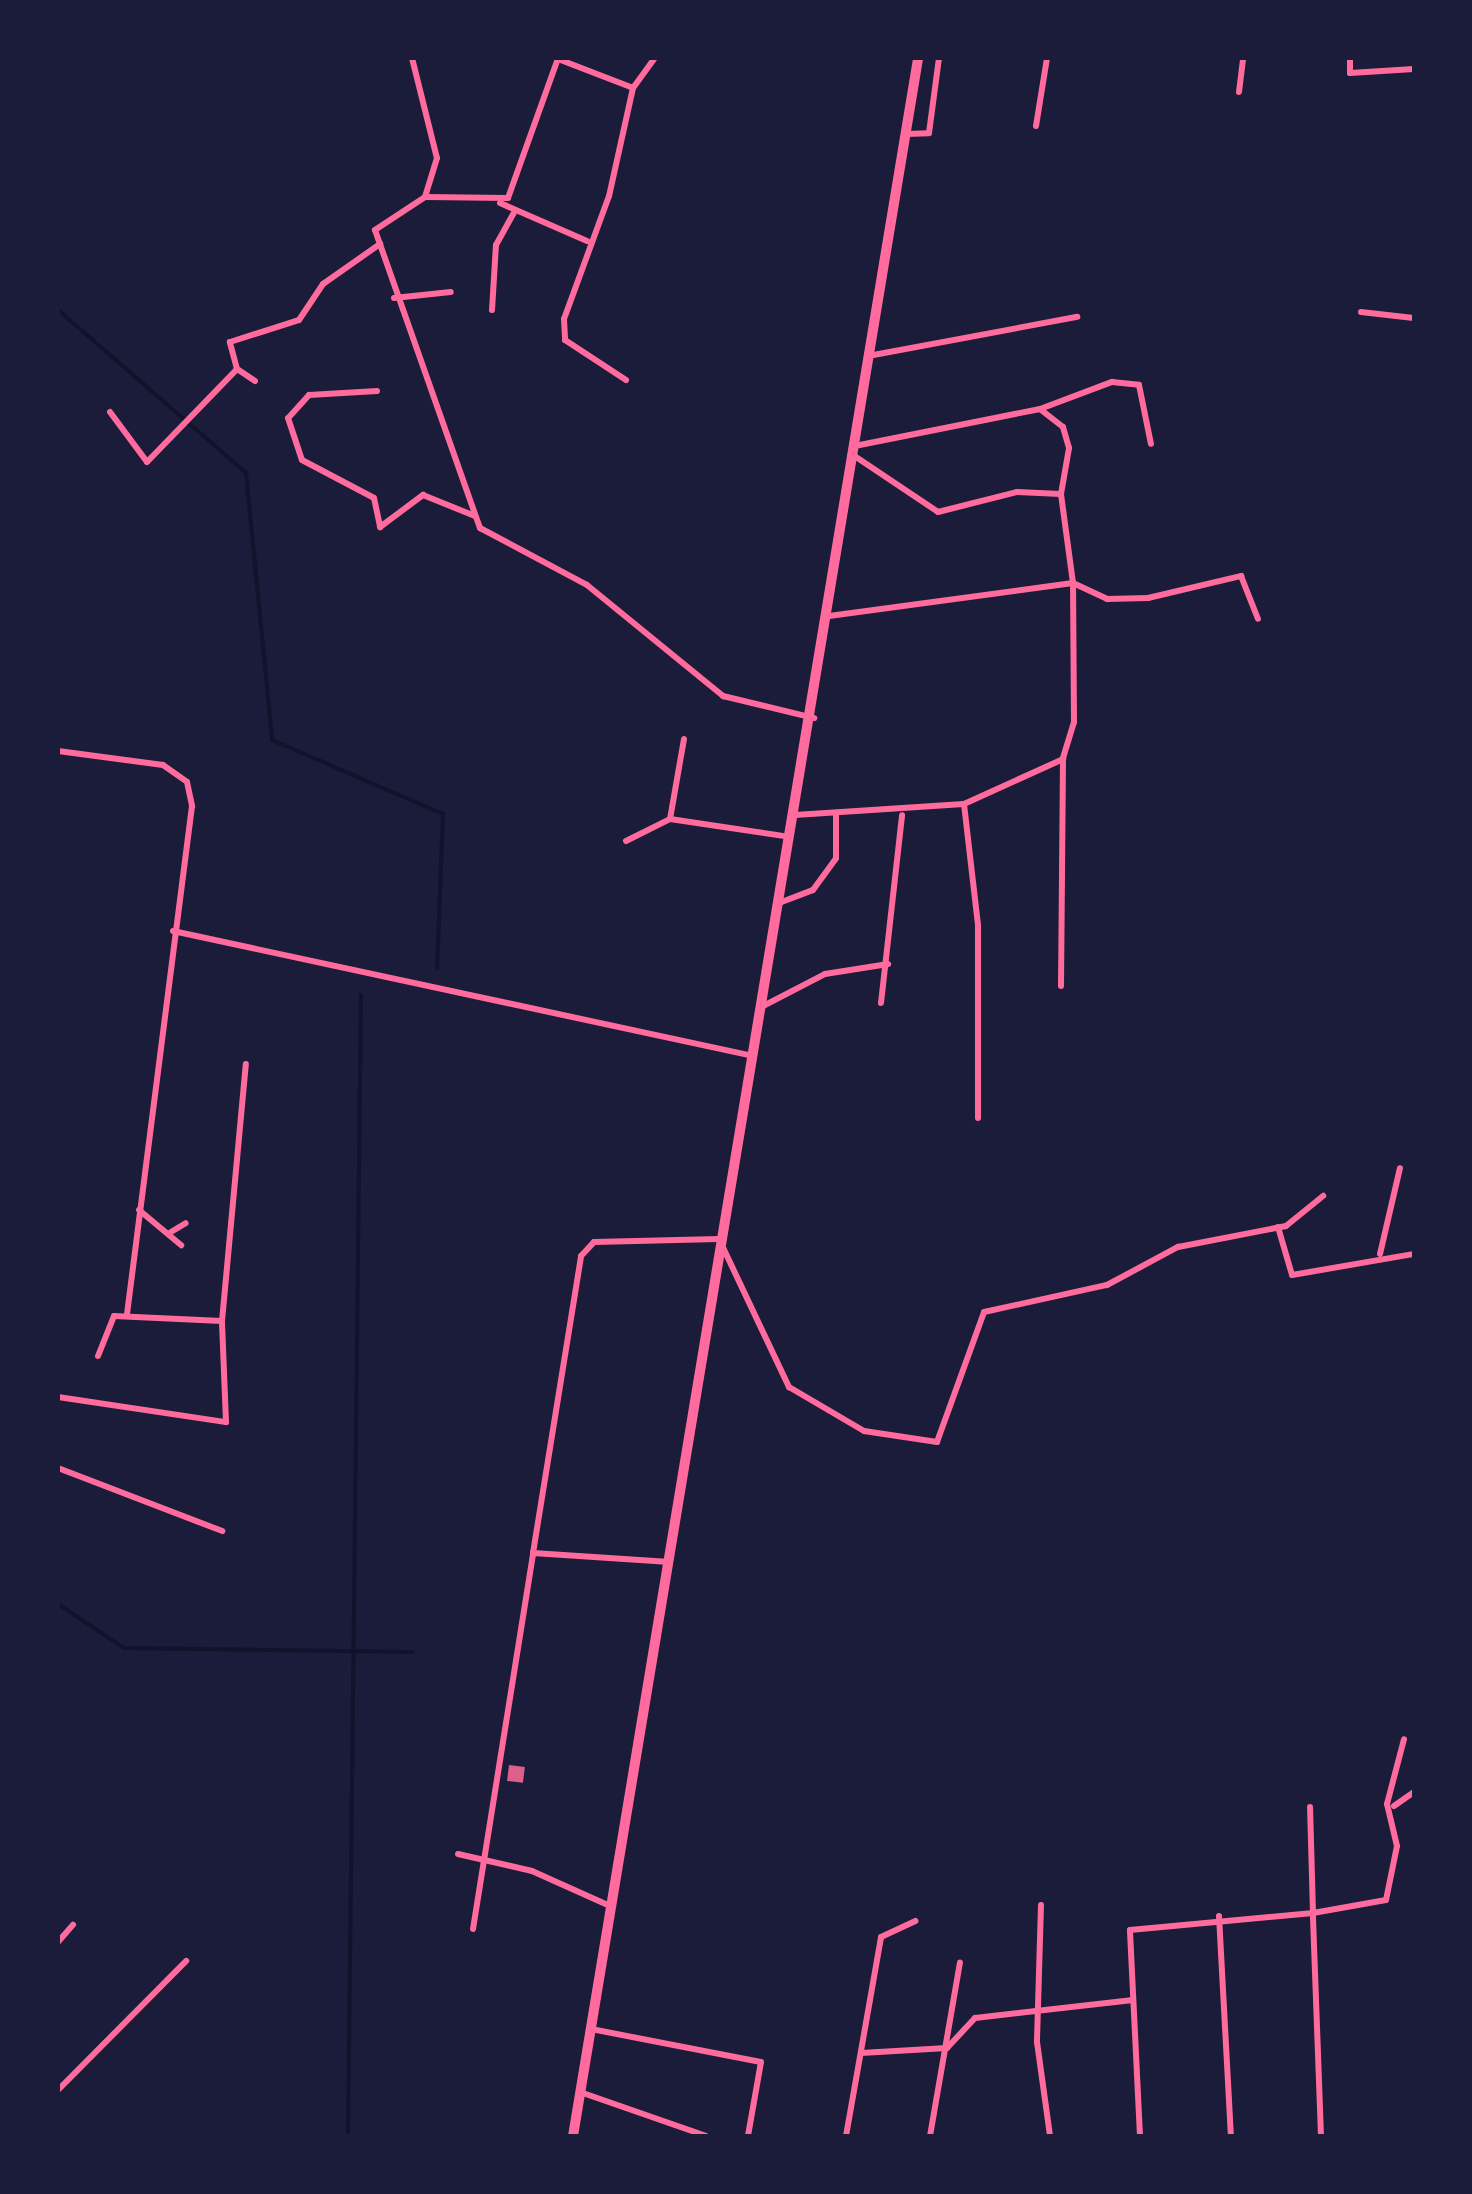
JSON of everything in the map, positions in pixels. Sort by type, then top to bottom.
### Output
[{"type":"highway","points":[[573,2136],[671,1562],[719,1239],[814,718],[867,356],[918,58]]},
{"type":"street","points":[[412,58],[436,136],[426,197]]},
{"type":"street","points":[[499,202],[531,148],[558,58],[633,88]]},
{"type":"street","points":[[626,380],[565,340],[587,241],[609,196],[633,88],[655,58]]},
{"type":"street","points":[[906,134],[929,133],[940,58]]},
{"type":"street","points":[[1036,126],[1046,58]]},
{"type":"street","points":[[1239,92],[1243,58]]},
{"type":"street","points":[[1350,58],[1350,72],[1414,70]]},
{"type":"street","points":[[587,241],[514,212],[499,202],[426,197],[376,223],[394,298],[475,516],[490,538],[587,585],[723,696],[814,718]]},
{"type":"street","points":[[492,310],[496,245],[514,212]]},
{"type":"street","points":[[254,381],[237,369],[230,342],[299,320],[323,284],[380,244]]},
{"type":"street","points":[[394,298],[451,292]]},
{"type":"street","points":[[1361,312],[1414,318]]},
{"type":"street","points":[[867,356],[1077,317]]},
{"type":"street","points":[[110,412],[148,462],[237,369]]},
{"type":"street","points":[[853,451],[1040,409],[1112,382],[1139,385],[1151,444]]},
{"type":"street","points":[[377,390],[309,395],[288,418],[302,460],[374,498],[380,528],[424,495],[475,516]]},
{"type":"street","points":[[1040,409],[1063,427],[1069,448],[1061,494],[1072,583],[1074,722],[1063,759],[1061,986]]},
{"type":"street","points":[[853,451],[938,512],[1017,492],[1061,494]]},
{"type":"street","points":[[829,616],[1072,583],[1108,599],[1148,598],[1241,576],[1258,619]]},
{"type":"street","points":[[670,820],[684,739]]},
{"type":"street","points":[[58,751],[163,766],[187,782],[192,806],[173,930],[127,1314]]},
{"type":"street","points":[[795,815],[902,815],[964,804],[1063,759]]},
{"type":"street","points":[[964,804],[978,924],[978,1118]]},
{"type":"street","points":[[780,903],[813,890],[836,858],[836,815]]},
{"type":"street","points":[[881,1004],[902,815]]},
{"type":"street","points":[[626,841],[670,820],[792,837]]},
{"type":"street","points":[[173,930],[754,1056]]},
{"type":"street","points":[[764,1006],[825,974],[888,964]]},
{"type":"street","points":[[58,1398],[226,1422],[222,1321],[246,1064]]},
{"type":"street","points":[[1380,1254],[1400,1168]]},
{"type":"street","points":[[472,1929],[486,1864],[497,1733],[533,1554],[580,1256],[594,1242],[631,1234],[719,1239],[789,1386],[864,1431],[937,1442],[984,1312],[1107,1286],[1178,1247],[1278,1227],[1323,1196]]},
{"type":"street","points":[[139,1210],[172,1232],[181,1246]]},
{"type":"street","points":[[172,1232],[186,1223]]},
{"type":"street","points":[[1278,1227],[1292,1275],[1380,1254],[1414,1254]]},
{"type":"street","points":[[98,1356],[105,1323],[127,1314],[222,1321]]},
{"type":"street","points":[[58,1468],[222,1531]]},
{"type":"street","points":[[533,1554],[671,1562]]},
{"type":"street","points":[[1140,2136],[1133,2000],[1135,1924],[1313,1913],[1386,1900],[1390,1805],[1404,1739]]},
{"type":"street","points":[[1390,1805],[1414,1792]]},
{"type":"street","points":[[1310,1807],[1321,2136]]},
{"type":"street","points":[[458,1854],[486,1864],[532,1871],[613,1908]]},
{"type":"street","points":[[1042,1905],[1037,2015],[1050,2136]]},
{"type":"street","points":[[1219,1916],[1231,2136]]},
{"type":"street","points":[[846,2136],[881,1937],[916,1921]]},
{"type":"street","points":[[58,1942],[73,1925]]},
{"type":"street","points":[[58,2090],[186,1961]]},
{"type":"street","points":[[930,2136],[960,1963]]},
{"type":"street","points":[[862,2053],[947,2048],[976,2018],[1037,2015],[1133,2000]]},
{"type":"street","points":[[591,2030],[760,2062],[748,2136]]},
{"type":"street","points":[[580,2092],[646,2108],[706,2136]]},
{"type":"building","points":[[509,1765],[525,1767],[523,1783],[507,1781]]},
{"type":"waterway","points":[[58,310],[246,473],[272,740],[443,814],[437,968]]},
{"type":"waterway","points":[[348,2136],[361,995]]},
{"type":"waterway","points":[[58,1604],[124,1648],[413,1652]]}]
